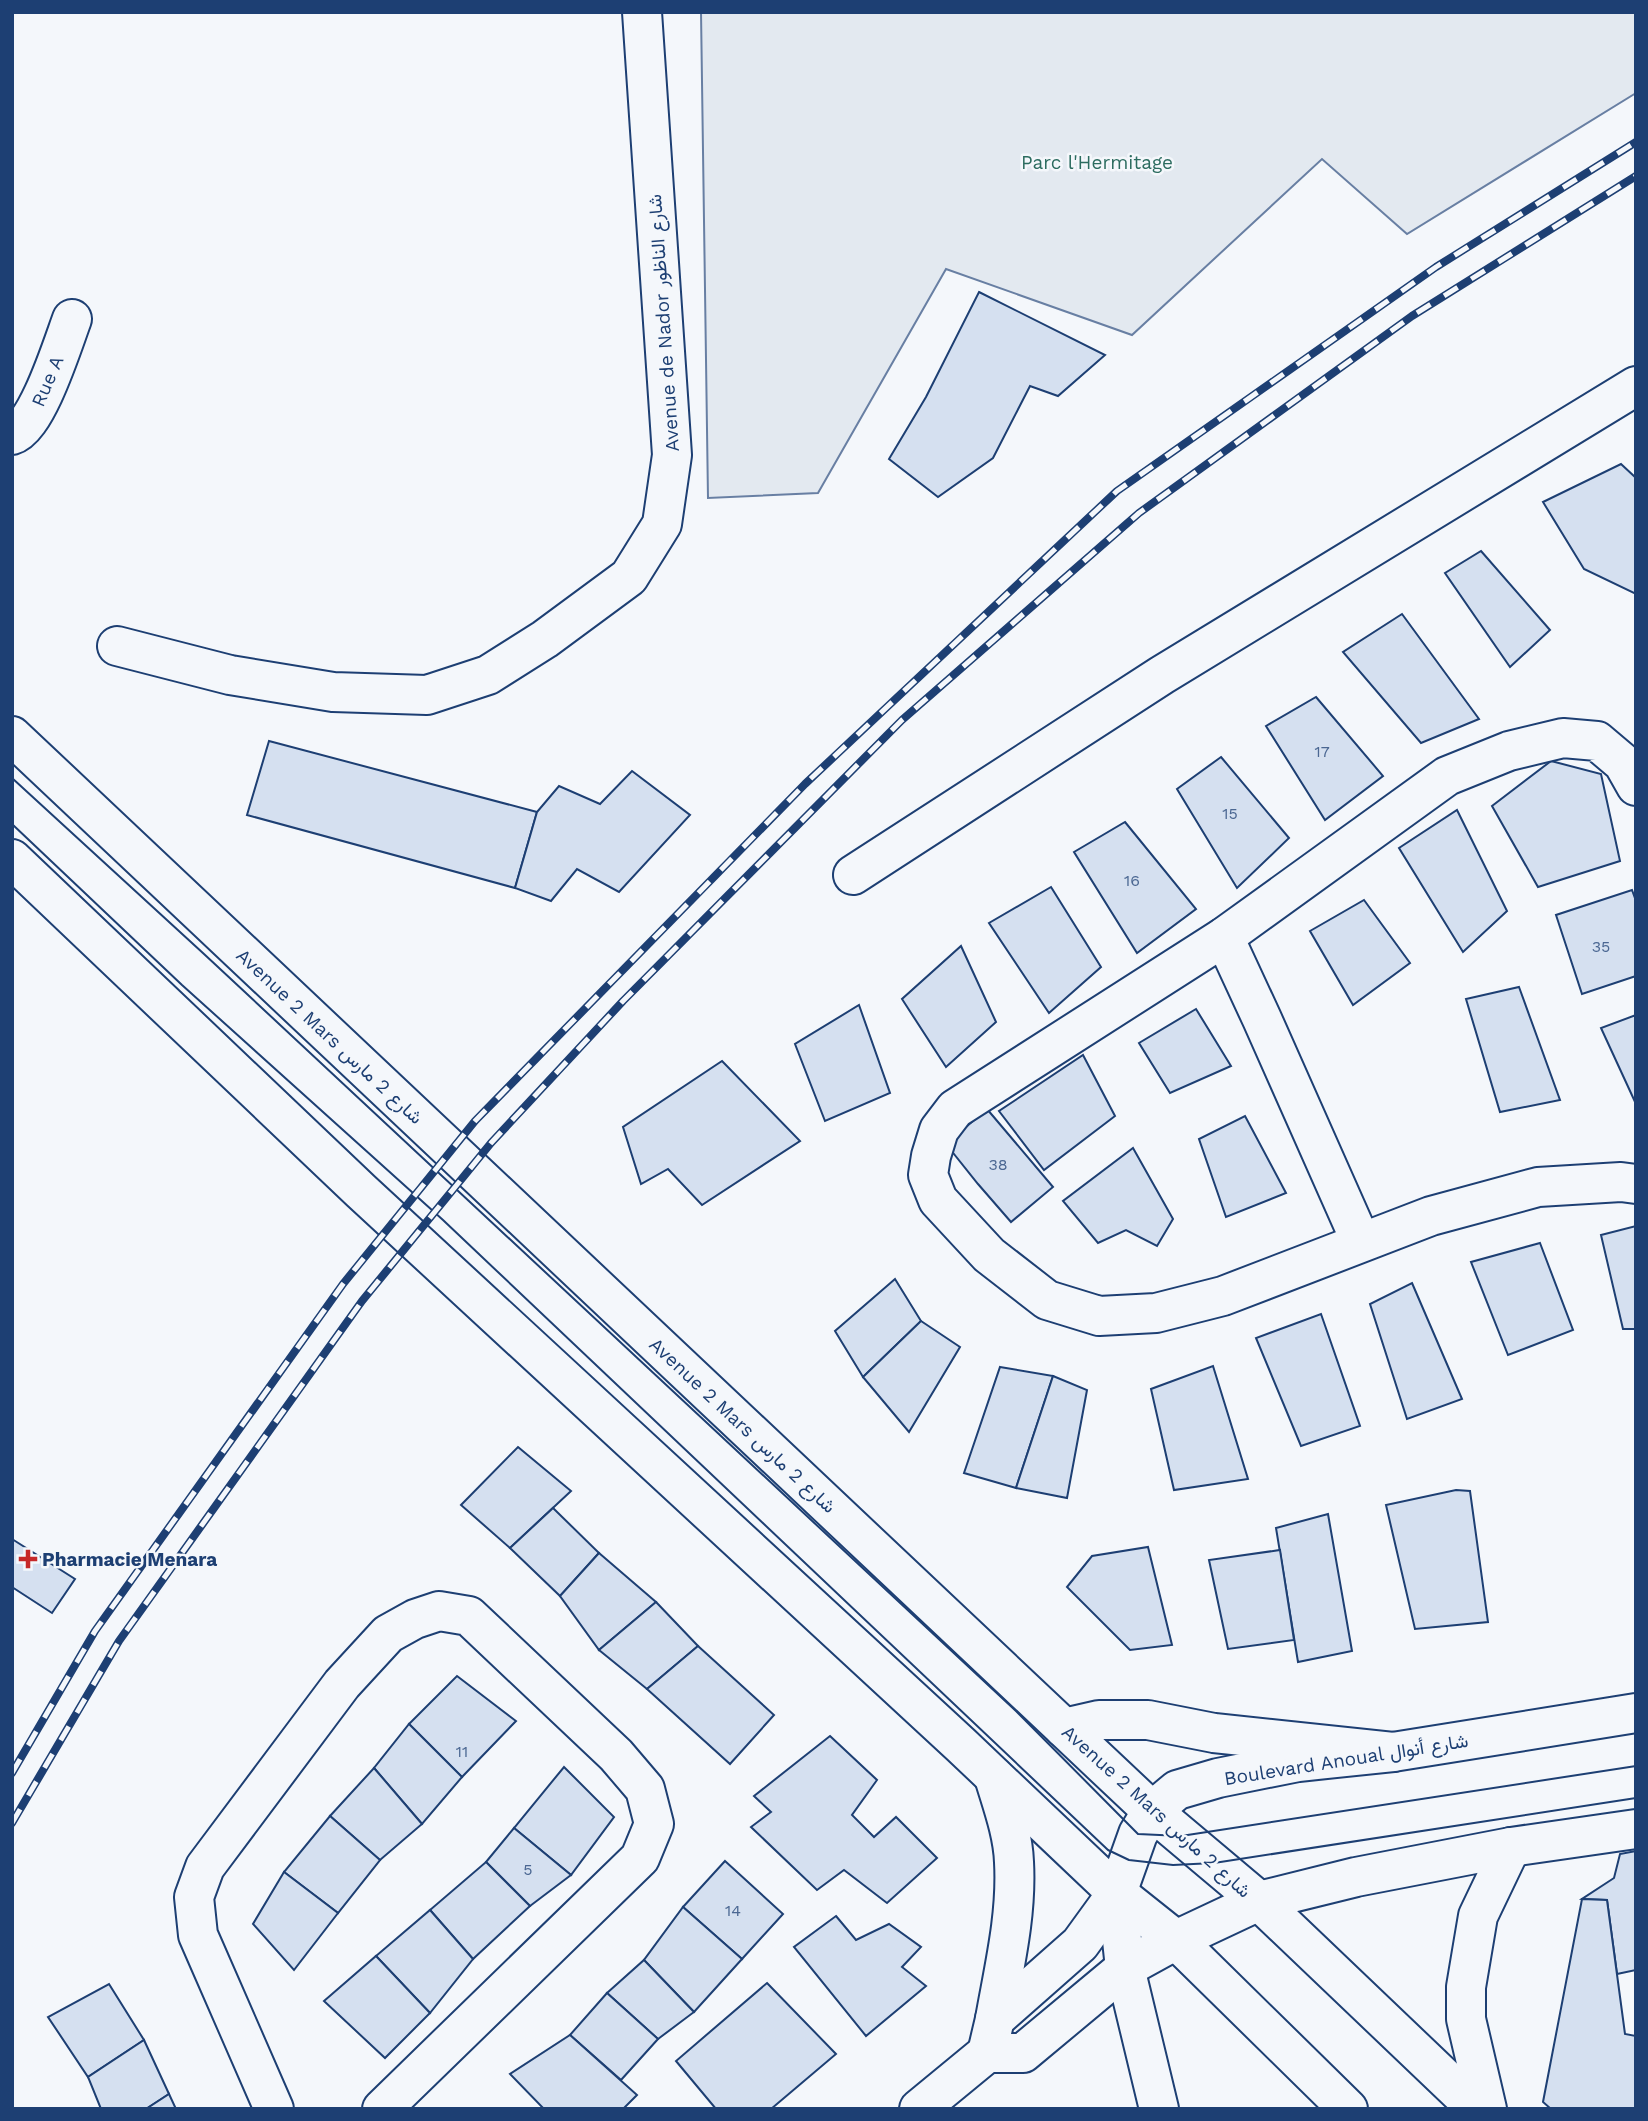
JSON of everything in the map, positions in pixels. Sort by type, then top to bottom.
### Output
[{"type":"street","name":"Avenue de Nador شارع الناظور","points":[[117,646],[230,675],[333,692],[427,695],[488,675],[545,639],[629,577],[663,524],[672,455],[642,12]]},
{"type":"street","name":"Rue A","points":[[12,435],[18,433],[38,407],[72,318]]},
{"type":"street","points":[[853,875],[1163,675],[1636,386]]},
{"type":"street","name":"Avenue 2 Mars شارع 2 مارس","points":[[12,736],[1152,1811],[1259,1902],[1477,2109]]},
{"type":"street","points":[[1636,786],[1623,763],[1597,741],[1563,738],[1509,751],[1447,776],[1224,937],[955,1110],[939,1130],[930,1156],[928,1175],[938,1200],[989,1255],[1047,1300],[1099,1316],[1156,1312],[1223,1296],[1431,1216],[1538,1187],[1621,1182],[1636,1184]]},
{"type":"street","points":[[12,859],[360,1191],[1117,1893],[1176,1940],[1348,2109]]},
{"type":"street","points":[[1224,937],[1361,1242]]},
{"type":"street","points":[[274,2109],[198,1935],[194,1897],[205,1867],[342,1684],[388,1634],[415,1619],[439,1611],[469,1616],[616,1755],[645,1789],[654,1824],[640,1858],[382,2109]]},
{"type":"street","name":"Boulevard Anoual شارع أنوال","points":[[1117,1893],[1138,1834],[1152,1811],[1177,1790],[1218,1778],[1298,1762],[1393,1752],[1636,1713]]},
{"type":"street","points":[[1064,1728],[1099,1720],[1148,1720],[1214,1733],[1393,1752]]},
{"type":"street","points":[[991,2036],[1013,1906],[1014,1861],[1009,1830],[994,1777]]},
{"type":"street","points":[[991,2036],[1023,2053],[1125,1968],[1176,1940],[1259,1902],[1356,1877],[1511,1847],[1636,1829]]},
{"type":"street","points":[[1487,2109],[1466,2019],[1466,1987],[1478,1916],[1511,1847]]},
{"type":"street","points":[[1117,1893],[1125,1968],[1159,2109]]},
{"type":"street","points":[[934,2107],[991,2036],[1080,1944],[1117,1893]]},
{"type":"green space","name":"Parc l'Hermitage","points":[[701,12],[1636,12],[1636,93],[1407,234],[1322,159],[1132,335],[946,269],[818,493],[708,498]]},
{"type":"building","points":[[979,292],[1105,355],[1058,396],[1030,386],[993,458],[938,497],[889,459],[926,397]]},
{"type":"building","points":[[1621,464],[1636,478],[1636,594],[1584,569],[1543,502]]},
{"type":"building","points":[[1481,551],[1550,630],[1510,667],[1445,573]]},
{"type":"building","points":[[1402,614],[1479,719],[1421,743],[1343,652]]},
{"type":"building","points":[[1316,697],[1383,776],[1325,820],[1266,726]]},
{"type":"building","points":[[269,741],[537,812],[515,888],[247,815]]},
{"type":"building","points":[[1221,757],[1289,838],[1237,888],[1177,789]]},
{"type":"building","points":[[1551,761],[1601,774],[1620,861],[1538,887],[1492,806]]},
{"type":"building","points":[[632,771],[690,815],[619,892],[577,869],[551,901],[515,888],[537,812],[559,786],[600,804]]},
{"type":"building","points":[[1457,810],[1507,911],[1463,952],[1399,848]]},
{"type":"building","points":[[1125,822],[1196,909],[1137,953],[1074,852]]},
{"type":"building","points":[[1051,887],[1101,967],[1049,1013],[989,923]]},
{"type":"building","points":[[1632,890],[1636,901],[1636,976],[1582,994],[1556,915]]},
{"type":"building","points":[[1364,900],[1410,963],[1353,1005],[1310,931]]},
{"type":"building","points":[[961,946],[996,1022],[946,1067],[902,999]]},
{"type":"building","points":[[1519,987],[1560,1100],[1500,1112],[1466,999]]},
{"type":"building","points":[[859,1005],[890,1093],[825,1121],[795,1044]]},
{"type":"building","points":[[1196,1009],[1231,1066],[1170,1093],[1139,1043]]},
{"type":"building","points":[[1636,1015],[1636,1104],[1601,1028]]},
{"type":"building","points":[[1083,1055],[1115,1116],[1044,1170],[999,1111]]},
{"type":"building","points":[[722,1061],[800,1141],[702,1205],[668,1169],[641,1184],[623,1127]]},
{"type":"building","points":[[987,1109],[1053,1187],[1011,1222],[946,1144]]},
{"type":"building","points":[[1245,1116],[1286,1193],[1226,1217],[1199,1139]]},
{"type":"building","points":[[1133,1148],[1173,1219],[1157,1246],[1126,1230],[1098,1243],[1063,1201]]},
{"type":"building","points":[[1636,1226],[1636,1329],[1623,1329],[1601,1235]]},
{"type":"building","points":[[1540,1243],[1573,1330],[1508,1355],[1471,1262]]},
{"type":"building","points":[[895,1279],[921,1321],[863,1377],[835,1331]]},
{"type":"building","points":[[1412,1283],[1462,1399],[1407,1419],[1370,1304]]},
{"type":"building","points":[[1321,1314],[1360,1426],[1301,1446],[1256,1338]]},
{"type":"building","points":[[921,1321],[960,1347],[909,1432],[863,1377]]},
{"type":"building","points":[[1213,1366],[1248,1479],[1174,1490],[1151,1389]]},
{"type":"building","points":[[1000,1367],[1053,1376],[1016,1488],[964,1473]]},
{"type":"building","points":[[1053,1376],[1087,1390],[1067,1498],[1016,1488]]},
{"type":"building","points":[[518,1447],[571,1491],[510,1548],[461,1505]]},
{"type":"building","points":[[1456,1490],[1470,1491],[1488,1622],[1415,1629],[1386,1505]]},
{"type":"building","points":[[553,1508],[599,1553],[560,1596],[510,1548]]},
{"type":"building","points":[[1328,1514],[1352,1651],[1298,1662],[1276,1528]]},
{"type":"building","name":"Pharmacie Menara","points":[[12,1539],[75,1579],[52,1613],[12,1587]]},
{"type":"building","points":[[1148,1547],[1172,1645],[1130,1650],[1067,1587],[1092,1556]]},
{"type":"building","points":[[1280,1550],[1294,1640],[1228,1649],[1209,1560]]},
{"type":"building","points":[[599,1553],[656,1602],[599,1650],[560,1596]]},
{"type":"building","points":[[656,1602],[698,1646],[647,1689],[599,1650]]},
{"type":"building","points":[[698,1646],[774,1715],[730,1764],[647,1689]]},
{"type":"building","points":[[457,1676],[516,1721],[462,1777],[409,1724]]},
{"type":"building","points":[[409,1724],[462,1777],[422,1824],[374,1768]]},
{"type":"building","points":[[830,1736],[877,1780],[852,1815],[874,1837],[896,1817],[937,1858],[887,1903],[844,1870],[817,1890],[751,1827],[771,1812],[754,1796]]},
{"type":"building","points":[[564,1767],[614,1817],[571,1875],[514,1828]]},
{"type":"building","points":[[374,1768],[422,1824],[380,1860],[330,1816]]},
{"type":"building","points":[[330,1816],[380,1860],[338,1913],[284,1872]]},
{"type":"building","points":[[514,1828],[571,1875],[530,1906],[486,1862]]},
{"type":"building","points":[[1636,1851],[1636,1970],[1617,1974],[1607,1900],[1582,1899],[1614,1878],[1620,1854]]},
{"type":"building","points":[[725,1861],[783,1914],[742,1959],[683,1907]]},
{"type":"building","points":[[486,1862],[530,1906],[473,1959],[430,1910]]},
{"type":"building","points":[[284,1872],[338,1913],[294,1970],[253,1924]]},
{"type":"building","points":[[1582,1899],[1607,1900],[1625,2034],[1636,2036],[1636,2109],[1551,2109],[1543,2102]]},
{"type":"building","points":[[683,1907],[742,1959],[694,2012],[644,1960]]},
{"type":"building","points":[[430,1910],[473,1959],[430,2013],[376,1956]]},
{"type":"building","points":[[836,1916],[856,1940],[889,1924],[921,1947],[902,1967],[926,1986],[866,2036],[794,1947]]},
{"type":"building","points":[[376,1956],[430,2013],[385,2058],[324,2001]]},
{"type":"building","points":[[644,1960],[694,2012],[658,2039],[607,1993]]},
{"type":"building","points":[[767,1983],[836,2054],[771,2109],[716,2109],[676,2061]]},
{"type":"building","points":[[109,1984],[144,2040],[88,2077],[48,2017]]},
{"type":"building","points":[[607,1993],[658,2039],[621,2080],[570,2035]]},
{"type":"building","points":[[570,2035],[637,2095],[623,2109],[544,2109],[510,2074]]},
{"type":"building","points":[[144,2040],[169,2094],[146,2109],[101,2109],[88,2077]]},
{"type":"building","points":[[169,2094],[176,2109],[146,2109]]},
{"type":"tram line","points":[[12,778],[1016,1711],[1138,1834],[1181,1836],[1636,1766]]},
{"type":"tram line","points":[[12,824],[182,985],[443,1220],[1108,1850],[1129,1860],[1173,1865],[1214,1863],[1636,1798]]},
{"type":"railway","points":[[12,1773],[95,1631],[343,1284],[475,1121],[805,784],[1117,491],[1436,267],[1636,142]]},
{"type":"railway","points":[[12,1823],[119,1641],[362,1301],[491,1143],[623,1001],[902,720],[1139,513],[1412,316],[1636,176]]},
{"type":"place","name":"Pharmacie Menara","points":[[28,1559]]}]
